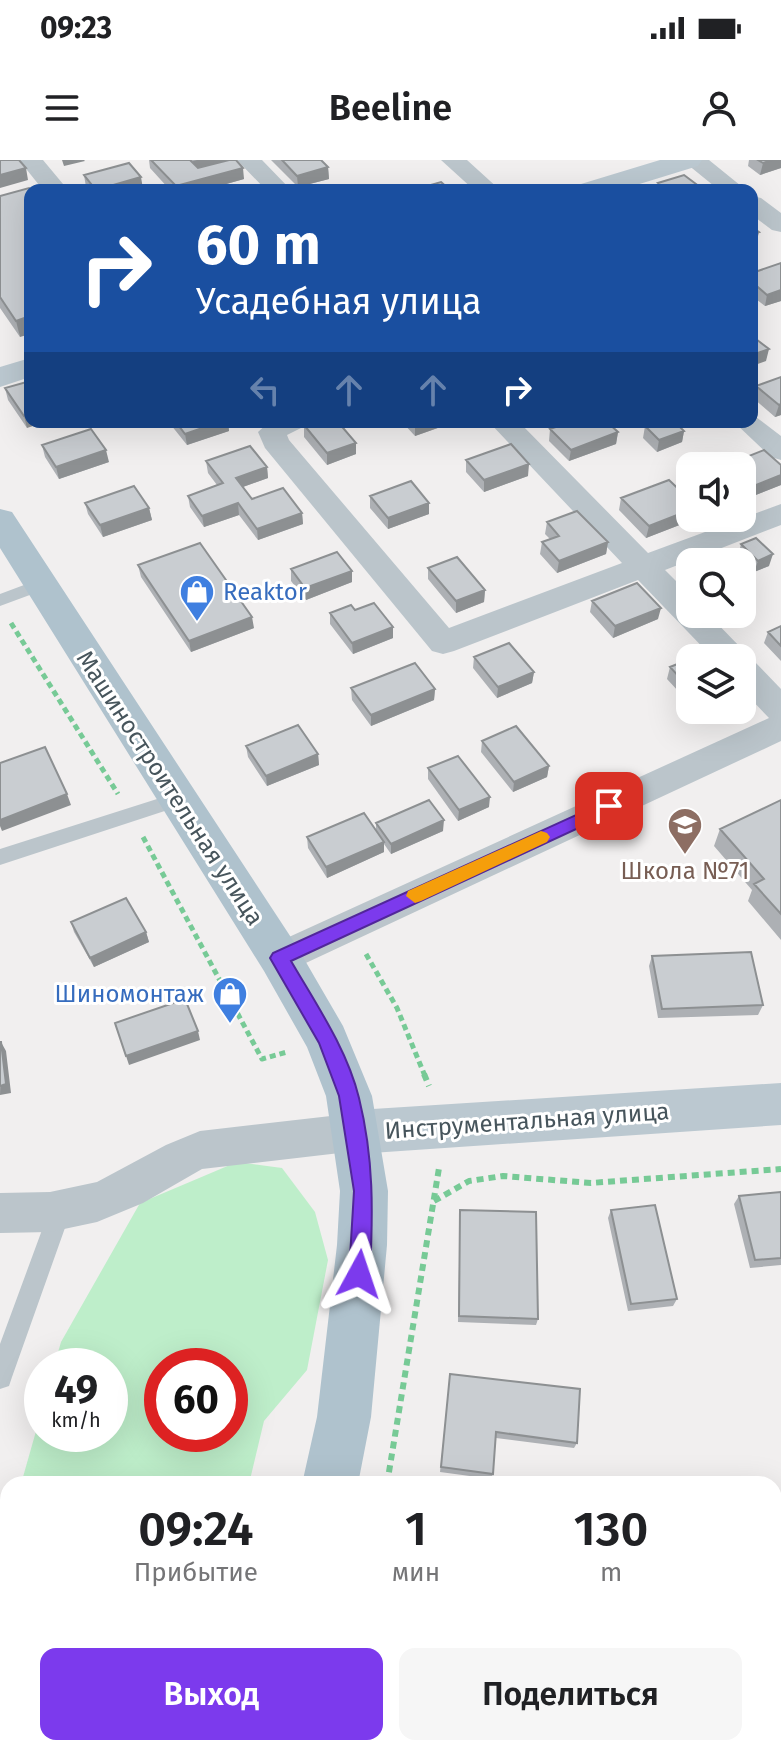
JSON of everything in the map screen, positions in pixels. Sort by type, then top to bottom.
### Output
[{"type":"main road","name":"Машиностроительная улица","points":[[0,520],[280,958],[327,1040],[349,1096],[364,1191],[362,1245],[344,1417],[332,1476]]},
{"type":"street","points":[[31,160],[51,184]]},
{"type":"street","points":[[249,160],[273,184]]},
{"type":"street","points":[[453,160],[481,184]]},
{"type":"street","points":[[610,184],[688,160]]},
{"type":"street","points":[[694,160],[726,184]]},
{"type":"street","points":[[758,208],[781,225]]},
{"type":"street","points":[[0,377],[24,369]]},
{"type":"street","points":[[280,428],[272,432],[275,442],[443,643],[781,514]]},
{"type":"street","points":[[509,428],[718,644]]},
{"type":"street","points":[[755,428],[781,451]]},
{"type":"street","points":[[756,684],[781,710]]},
{"type":"street","points":[[280,958],[781,727]]},
{"type":"street","name":"Инструментальная улица","points":[[0,1213],[38,1215],[85,1208],[127,1190],[177,1159],[200,1150],[357,1132],[781,1104]]},
{"type":"lane","points":[[0,600],[40,585]]},
{"type":"lane","points":[[0,857],[179,799]]},
{"type":"lane","points":[[0,1377],[60,1211]]},
{"type":"path","points":[[434,1201],[469,1181],[503,1176],[591,1183],[781,1169]]},
{"type":"green space","points":[[237,1162],[282,1168],[315,1212],[328,1260],[307,1370],[264,1421],[251,1476],[23,1476],[30,1452],[128,1452],[128,1348],[59,1348],[140,1203]]},
{"type":"building","points":[[0,160],[19,160],[26,168],[0,175]]},
{"type":"building","points":[[151,160],[190,160],[198,168],[236,160],[243,168],[183,184],[174,184]]},
{"type":"building","points":[[282,160],[321,160],[328,167],[297,176]]},
{"type":"building","points":[[129,163],[141,177],[117,184],[91,184],[84,175]]},
{"type":"building","points":[[684,175],[696,184],[659,184]]},
{"type":"building","points":[[24,189],[24,318],[16,321],[0,297],[0,196]]},
{"type":"building","points":[[781,263],[781,290],[767,295],[758,287],[758,271]]},
{"type":"building","points":[[758,341],[769,349],[758,353]]},
{"type":"building","points":[[781,377],[781,404],[779,405],[758,385]]},
{"type":"building","points":[[24,383],[24,416],[5,388]]},
{"type":"building","points":[[180,428],[202,428],[185,434]]},
{"type":"building","points":[[306,428],[343,428],[356,443],[327,453]]},
{"type":"building","points":[[614,428],[618,432],[571,450],[550,429]]},
{"type":"building","points":[[647,428],[681,428],[684,431],[659,440]]},
{"type":"building","points":[[91,429],[106,450],[56,467],[42,445]]},
{"type":"building","points":[[511,444],[529,464],[484,480],[466,460]]},
{"type":"building","points":[[250,446],[267,467],[236,478],[252,499],[283,488],[302,513],[257,529],[238,503],[202,516],[188,496],[223,483],[206,461]]},
{"type":"building","points":[[764,450],[781,465],[781,475],[756,485],[756,453]]},
{"type":"building","points":[[669,480],[676,487],[676,515],[649,526],[621,498]]},
{"type":"building","points":[[411,481],[429,503],[388,518],[370,496]]},
{"type":"building","points":[[134,486],[149,508],[100,525],[85,503]]},
{"type":"building","points":[[577,511],[608,542],[559,561],[542,542],[559,536],[547,522]]},
{"type":"building","points":[[756,538],[773,554],[758,561],[756,548],[745,548],[741,544]]},
{"type":"building","points":[[200,543],[252,617],[189,641],[138,565]]},
{"type":"building","points":[[337,552],[352,571],[305,588],[291,569]]},
{"type":"building","points":[[457,557],[485,590],[456,601],[428,568]]},
{"type":"building","points":[[637,583],[661,608],[615,626],[592,601]]},
{"type":"building","points":[[374,603],[393,627],[352,643],[330,613],[351,605],[355,610]]},
{"type":"building","points":[[781,626],[781,646],[768,632]]},
{"type":"building","points":[[509,643],[534,672],[498,687],[474,657]]},
{"type":"building","points":[[415,663],[435,689],[371,715],[351,688]]},
{"type":"building","points":[[298,725],[318,754],[266,776],[246,746]]},
{"type":"building","points":[[516,726],[549,766],[514,782],[482,741]]},
{"type":"building","points":[[45,747],[67,794],[0,820],[0,763]]},
{"type":"building","points":[[458,756],[490,797],[459,810],[428,768]]},
{"type":"building","points":[[429,800],[444,820],[391,844],[376,823]]},
{"type":"building","name":"Школа №71","points":[[781,800],[781,914],[754,884],[764,879],[720,829]]},
{"type":"building","points":[[364,813],[384,842],[326,867],[307,837]]},
{"type":"building","points":[[126,898],[146,932],[90,958],[71,922]]},
{"type":"building","points":[[751,952],[763,1005],[662,1009],[652,956]]},
{"type":"building","points":[[185,999],[198,1031],[126,1056],[115,1023]]},
{"type":"building","points":[[0,1042],[6,1084],[0,1086]]},
{"type":"building","points":[[781,1192],[781,1258],[755,1260],[739,1196]]},
{"type":"building","points":[[655,1205],[677,1299],[631,1304],[611,1210]]},
{"type":"building","points":[[460,1210],[536,1212],[538,1319],[459,1316]]},
{"type":"building","points":[[450,1374],[580,1389],[577,1443],[496,1432],[493,1474],[441,1467]]},
{"type":"slow traffic","points":[[415,896],[541,837]]},
{"type":"place","name":"Reaktor","points":[[197,623]]},
{"type":"place","name":"Школа №71","points":[[685,856]]},
{"type":"place","name":"Шиномонтаж","points":[[230,1025]]},
{"type":"route","points":[[359,1274],[364,1191],[349,1096],[327,1040],[280,958],[609,806]]}]
